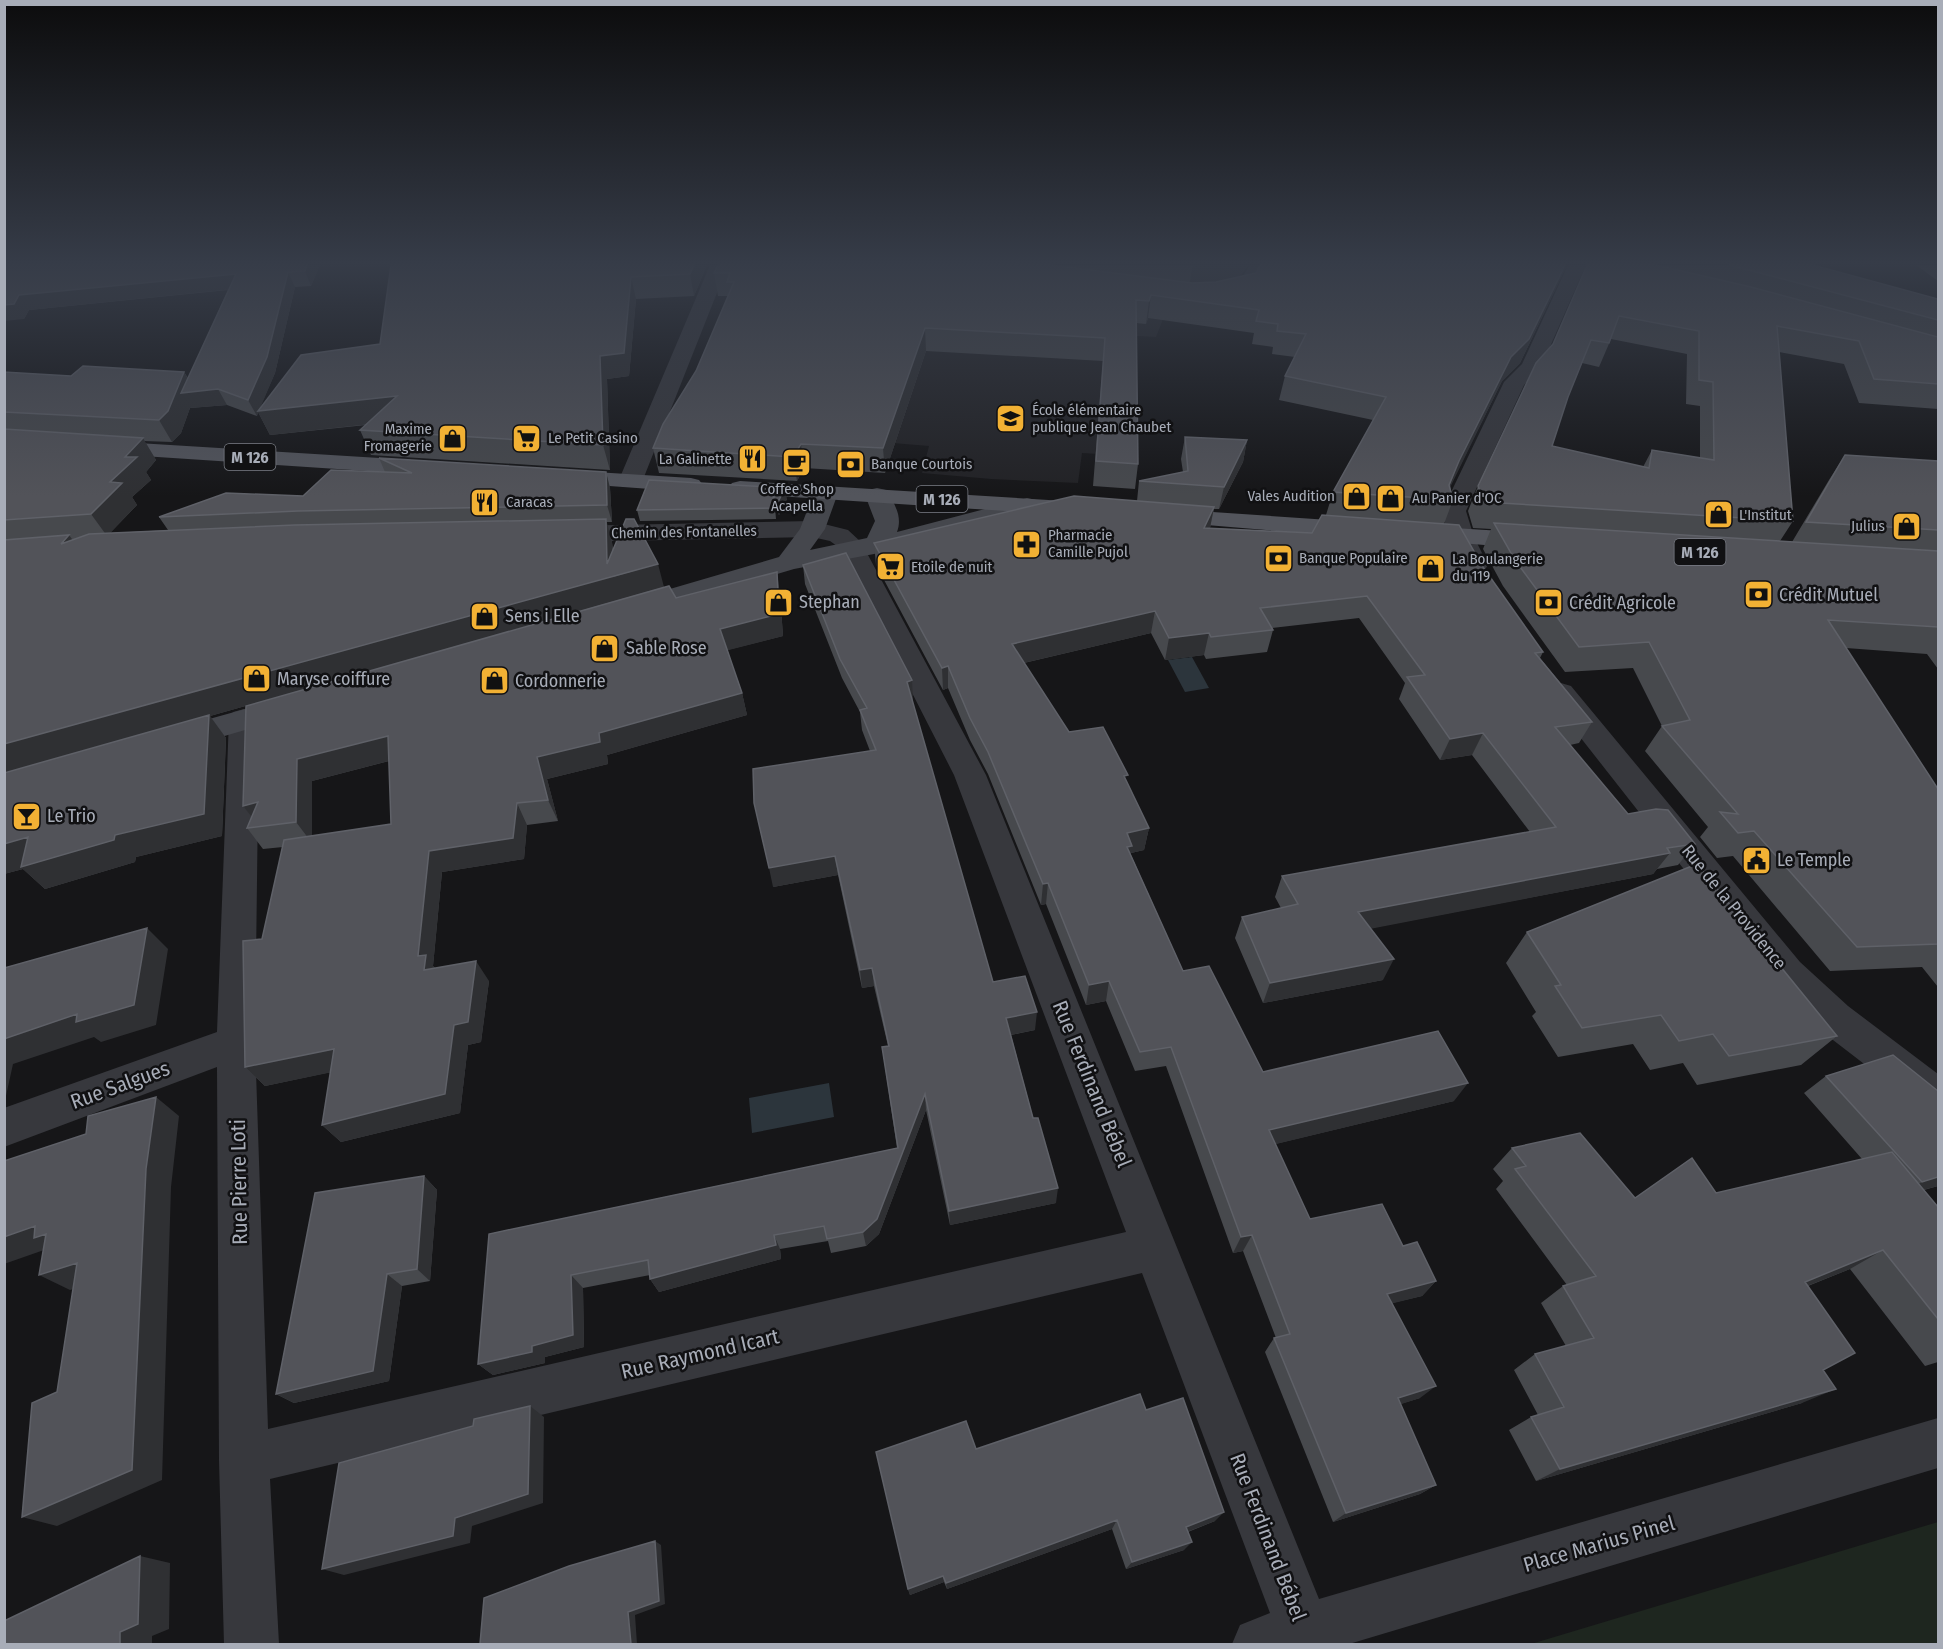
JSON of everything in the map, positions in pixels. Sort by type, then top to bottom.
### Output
[{"type":"main road","name":"M 126","points":[[85,446],[450,470]]},
{"type":"main road","name":"M 126","points":[[541,476],[1100,511]]},
{"type":"main road","points":[[788,563],[812,529],[826,493]]},
{"type":"main road","points":[[863,548],[887,530],[887,511],[867,495]]},
{"type":"main road","points":[[605,617],[788,563],[947,528],[1027,505]]},
{"type":"main road","points":[[1145,514],[1560,543]]},
{"type":"main road","points":[[154,745],[311,700]]},
{"type":"street","points":[[630,482],[688,342]]},
{"type":"street","points":[[1488,588],[1461,537],[1454,511],[1515,382],[1531,367],[1544,342]]},
{"type":"street","name":"Chemin des Fontanelles","points":[[535,535],[812,529],[839,535],[863,548]]},
{"type":"street","name":"Rue Ferdinand Bébel","points":[[863,548],[970,775],[1156,1247],[1282,1637]]},
{"type":"street","name":"Rue de la Providence","points":[[1541,664],[1787,973],[1834,1018],[1938,1097]]},
{"type":"street","name":"Rue Pierre Loti","points":[[244,719],[236,1042],[244,1460],[251,1644]]},
{"type":"street","name":"Rue Salgues","points":[[4,1128],[236,1042]]},
{"type":"street","name":"Rue Raymond Icart","points":[[244,1460],[1156,1247]]},
{"type":"street","name":"Place Marius Pinel","points":[[1282,1637],[1938,1443]]},
{"type":"shaded area","name":"École élémentaire publique Jean Chaubet","points":[[961,342],[1137,342],[1133,456],[1082,453],[1078,483],[922,473],[929,446],[880,442],[912,351]]},
{"type":"shaded area","points":[[1192,657],[1209,688],[1185,692],[1168,660]]},
{"type":"shaded area","points":[[829,1083],[834,1117],[752,1133],[749,1098]]},
{"type":"shaded area","points":[[1938,1522],[1938,1644],[1531,1644]]},
{"type":"building","points":[[205,342],[271,342],[267,357],[248,400],[218,389],[181,393]]},
{"type":"building","points":[[380,342],[625,342],[624,353],[600,356],[603,445],[360,430],[397,396],[258,411],[301,355],[380,344]]},
{"type":"building","points":[[708,342],[920,342],[883,448],[801,444],[793,457],[653,448],[663,424],[696,371]]},
{"type":"building","points":[[1105,342],[1137,342],[1138,464],[1096,461]]},
{"type":"building","points":[[1302,342],[1526,342],[1511,357],[1459,461],[1449,485],[1453,500],[1333,492],[1386,397],[1285,376]]},
{"type":"building","points":[[1554,342],[1590,342],[1568,397],[1552,446],[1649,468],[1652,450],[1714,460],[1713,382],[1699,380],[1699,342],[1778,342],[1793,521],[1484,502],[1478,486],[1536,363]]},
{"type":"building","points":[[1859,342],[1938,342],[1938,384],[1874,379]]},
{"type":"building","points":[[83,366],[184,372],[168,411],[159,420],[4,412],[4,372],[71,376]]},
{"type":"building","points":[[4,429],[143,438],[125,457],[137,457],[110,482],[122,483],[91,514],[4,520]]},
{"type":"building","points":[[1185,437],[1247,440],[1224,487],[1139,481],[1188,471]]},
{"type":"building","points":[[1845,455],[1938,461],[1938,530],[1806,522]]},
{"type":"building","points":[[379,458],[606,472],[607,505],[298,511],[159,517],[226,493],[303,496],[331,470],[412,473]]},
{"type":"building","points":[[649,480],[785,488],[777,504],[773,495],[774,508],[637,510]]},
{"type":"building","points":[[1074,496],[1214,507],[1204,528],[1312,533],[1322,515],[1459,525],[1483,567],[1543,652],[1535,653],[1592,722],[1555,727],[1628,814],[1656,809],[1668,810],[1695,844],[1667,848],[1670,853],[1358,912],[1394,959],[1270,983],[1242,917],[1298,904],[1282,876],[1556,827],[1483,733],[1450,739],[1407,677],[1425,675],[1367,596],[1260,608],[1273,630],[1211,637],[1209,633],[1169,638],[1155,611],[1012,644],[1069,732],[1103,727],[1128,775],[1124,776],[1149,828],[1127,833],[1132,846],[1127,847],[1183,971],[1209,966],[1263,1072],[1438,1031],[1468,1083],[1269,1130],[1310,1219],[1382,1204],[1403,1246],[1417,1242],[1436,1281],[1387,1294],[1436,1386],[1398,1398],[1436,1485],[1346,1513],[1274,1338],[1290,1334],[1252,1235],[1241,1237],[1171,1047],[1140,1052],[1109,981],[1089,985],[1048,883],[1043,884],[988,752],[970,718],[948,666],[942,668],[874,543]]},
{"type":"building","points":[[606,519],[607,564],[626,519],[634,519],[658,564],[4,744],[4,540],[69,535],[61,544],[89,534],[295,525]]},
{"type":"building","points":[[1494,523],[1938,551],[1938,627],[1828,620],[1938,789],[1938,944],[1857,947],[1754,831],[1738,833],[1720,812],[1738,814],[1662,726],[1690,720],[1649,642],[1579,647],[1515,560]]},
{"type":"building","points":[[846,553],[912,680],[907,682],[993,982],[1025,976],[1037,1012],[1006,1018],[1033,1118],[1038,1118],[1058,1188],[949,1211],[925,1094],[877,1219],[863,1232],[827,1239],[824,1226],[774,1235],[776,1245],[650,1279],[648,1260],[571,1275],[573,1335],[532,1346],[532,1352],[478,1364],[489,1234],[898,1148],[882,1047],[889,1046],[872,968],[860,970],[835,856],[769,868],[754,803],[753,769],[876,750],[860,710],[867,708],[840,659],[803,565]]},
{"type":"building","points":[[777,572],[779,614],[720,629],[742,693],[599,733],[600,742],[537,757],[548,800],[517,803],[513,838],[429,851],[418,956],[426,955],[424,970],[476,961],[468,1022],[454,1025],[445,1094],[322,1125],[334,1049],[245,1067],[243,941],[262,939],[284,840],[391,824],[388,736],[297,759],[296,822],[247,828],[258,802],[243,806],[246,706],[669,586],[676,598]]},
{"type":"building","points":[[209,715],[204,814],[115,835],[114,840],[21,867],[28,837],[4,844],[4,773]]},
{"type":"building","points":[[1697,864],[1837,1036],[1729,1056],[1713,1034],[1679,1041],[1661,1015],[1582,1028],[1555,986],[1561,985],[1527,932]]},
{"type":"building","points":[[147,928],[134,1005],[76,1022],[77,1014],[4,1039],[4,968]]},
{"type":"building","points":[[1893,1055],[1938,1091],[1938,1177],[1922,1182],[1826,1076]]},
{"type":"building","points":[[156,1097],[146,1169],[132,1470],[22,1517],[32,1403],[57,1392],[77,1263],[39,1275],[46,1234],[34,1238],[35,1226],[4,1237],[4,1161],[86,1134],[88,1116]]},
{"type":"building","points":[[1580,1133],[1635,1198],[1692,1158],[1716,1193],[1892,1152],[1938,1207],[1938,1319],[1883,1250],[1805,1282],[1855,1353],[1823,1370],[1836,1389],[1560,1469],[1531,1417],[1564,1407],[1535,1354],[1594,1338],[1563,1286],[1596,1276],[1515,1169],[1526,1166],[1512,1148]]},
{"type":"building","points":[[424,1176],[417,1269],[387,1274],[373,1371],[276,1394],[315,1193]]},
{"type":"building","points":[[1140,1394],[1146,1410],[1183,1398],[1224,1512],[1186,1527],[1192,1542],[1132,1562],[1117,1520],[946,1583],[943,1576],[908,1589],[876,1452],[966,1421],[976,1449]]},
{"type":"building","points":[[530,1406],[528,1494],[455,1518],[453,1536],[322,1569],[339,1463],[473,1426],[474,1419]]},
{"type":"building","points":[[655,1541],[659,1601],[628,1612],[631,1644],[480,1644],[484,1598],[569,1566]]},
{"type":"building","points":[[140,1556],[138,1624],[120,1632],[120,1644],[4,1644],[4,1621]]},
{"type":"place","name":"École élémentaire publique Jean Chaubet","points":[[1011,419]]},
{"type":"place","name":"Maxime Fromagerie","points":[[453,438]]},
{"type":"place","name":"Le Petit Casino","points":[[527,438]]},
{"type":"place","name":"La Galinette","points":[[753,459]]},
{"type":"place","name":"Coffee Shop Acapella","points":[[797,462]]},
{"type":"place","name":"Banque Courtois","points":[[850,464]]},
{"type":"place","name":"Vales Audition","points":[[1356,496]]},
{"type":"place","name":"Au Panier d'OC","points":[[1391,498]]},
{"type":"place","name":"Caracas","points":[[485,502]]},
{"type":"place","name":"L'Institut","points":[[1718,515]]},
{"type":"place","name":"Julius","points":[[1906,526]]},
{"type":"place","name":"Pharmacie Camille Pujol","points":[[1027,544]]},
{"type":"place","name":"Banque Populaire","points":[[1278,558]]},
{"type":"place","name":"Etoile de nuit","points":[[890,567]]},
{"type":"place","name":"La Boulangerie du 119","points":[[1431,568]]},
{"type":"place","name":"Crédit Mutuel","points":[[1758,595]]},
{"type":"place","name":"Stephan","points":[[778,602]]},
{"type":"place","name":"Crédit Agricole","points":[[1548,603]]},
{"type":"place","name":"Sens i Elle","points":[[484,616]]},
{"type":"place","name":"Sable Rose","points":[[605,648]]},
{"type":"place","name":"Maryse coiffure","points":[[256,679]]},
{"type":"place","name":"Cordonnerie","points":[[494,681]]},
{"type":"place","name":"Le Trio","points":[[26,816]]},
{"type":"place","name":"Le Temple","points":[[1756,860]]}]
